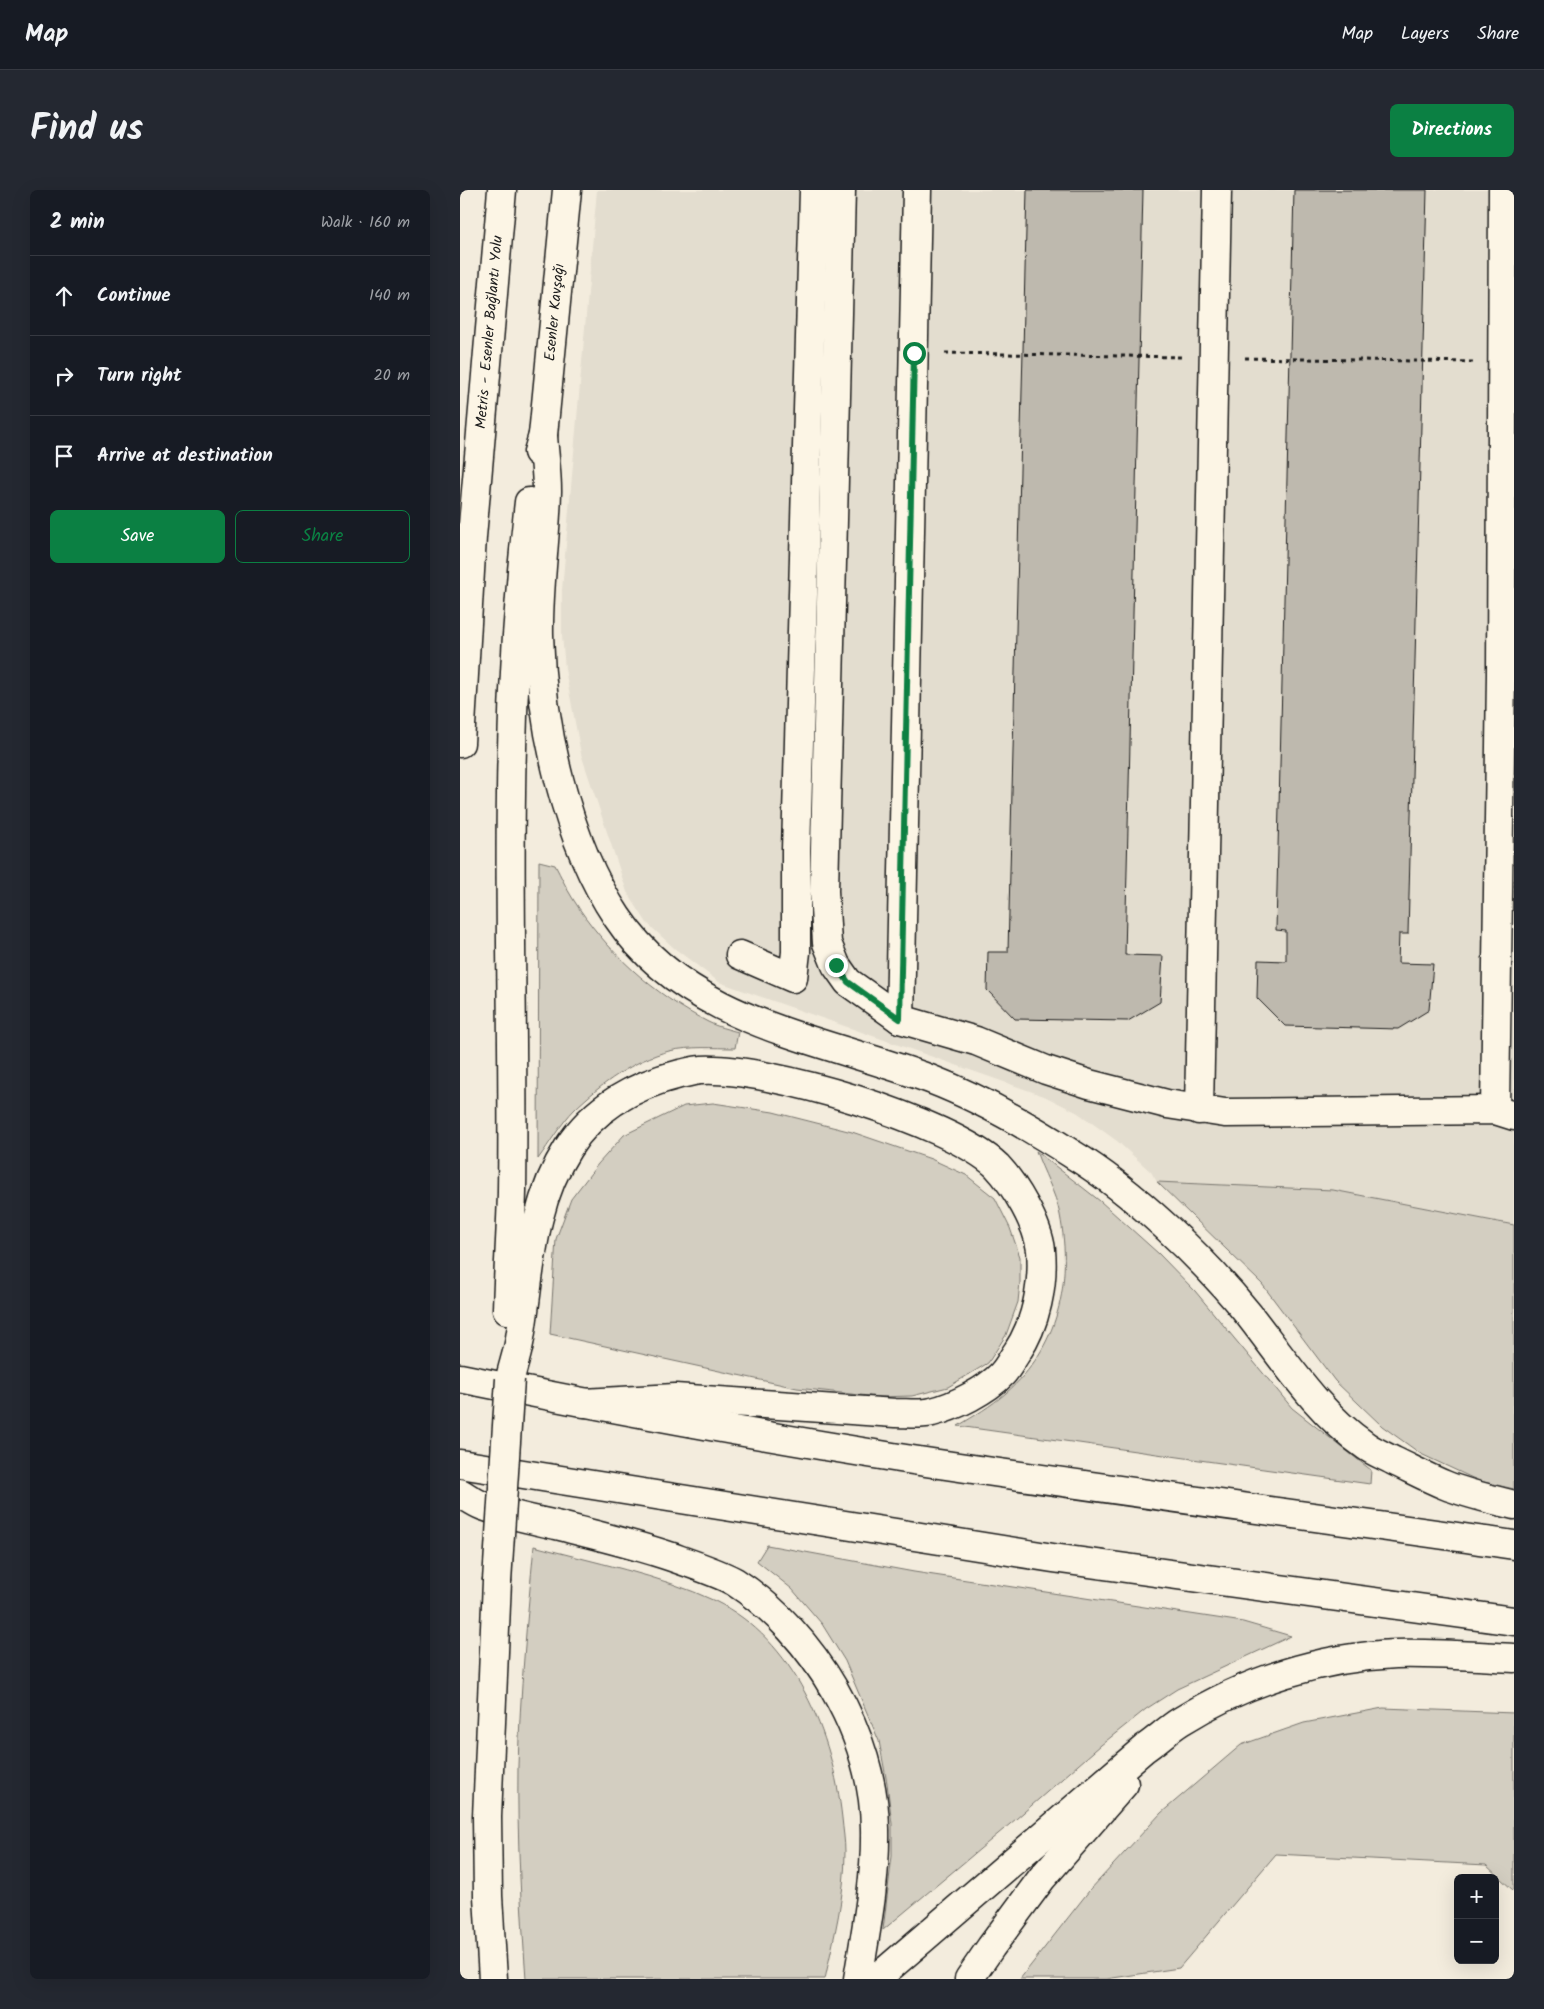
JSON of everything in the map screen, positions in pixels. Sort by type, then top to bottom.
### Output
[{"type":"main road","name":"Metris - Esenler Bağlantı Yolu","points":[[460,742],[472,537],[502,190]]},
{"type":"main road","name":"Esenler Kavşağı","points":[[543,435],[567,190]]},
{"type":"main road","points":[[740,955],[793,978],[796,952],[796,851],[814,190]]},
{"type":"main road","points":[[841,190],[824,891],[827,943],[836,965],[848,982],[900,1019],[976,1041],[1046,1070],[1089,1084],[1167,1104],[1199,1110],[1225,1112],[1505,1113],[1508,674],[1503,190]]},
{"type":"main road","points":[[900,1019],[918,190]]},
{"type":"main road","points":[[1199,1110],[1217,190]]},
{"type":"main road","points":[[494,1976],[488,1896],[487,1817],[497,1581],[510,1379],[506,1324],[512,1129],[511,784],[524,545],[531,478],[543,435]]},
{"type":"main road","points":[[543,435],[547,489],[539,634],[548,720],[558,776],[567,808],[586,859],[618,919],[647,954],[679,981],[717,1004],[767,1027],[884,1063],[935,1081],[997,1111],[1074,1155],[1123,1190],[1218,1279],[1248,1313],[1288,1368],[1325,1410],[1367,1447],[1447,1486],[1514,1505]]},
{"type":"main road","points":[[510,1379],[520,1340],[535,1232],[547,1186],[568,1147],[593,1117],[622,1095],[660,1079],[700,1070],[739,1071],[834,1094],[897,1114],[949,1136],[975,1150],[990,1161],[1018,1194],[1031,1218],[1041,1248],[1041,1280],[1035,1314],[1022,1345],[1002,1374],[982,1390],[960,1402],[931,1413],[895,1413],[675,1398],[584,1403]]},
{"type":"main road","points":[[460,1378],[704,1425],[901,1458],[1127,1492],[1514,1545]]},
{"type":"main road","points":[[460,1464],[1052,1558],[1514,1621]]},
{"type":"main road","points":[[460,1493],[483,1506],[646,1549],[672,1557],[734,1582],[773,1611],[806,1648],[829,1679],[854,1728],[869,1779],[875,1828],[874,1876],[858,1979]]},
{"type":"main road","points":[[876,1979],[1144,1748],[1181,1721],[1247,1686],[1335,1661],[1396,1654],[1514,1658]]},
{"type":"main road","points":[[969,1979],[990,1946],[1042,1878],[1121,1790],[1144,1748]]},
{"type":"shaded area","points":[[597,190],[1514,190],[1514,1225],[1333,1190],[1157,1182],[1151,1172],[1117,1141],[1078,1113],[1044,1096],[719,982],[674,948],[647,923],[627,892],[581,754],[565,669],[562,635],[562,590]]},
{"type":"shaded area","points":[[539,861],[555,865],[570,895],[586,918],[632,970],[669,999],[688,1011],[711,1024],[738,1032],[735,1048],[677,1049],[643,1060],[619,1074],[575,1109],[538,1159]]},
{"type":"shaded area","points":[[713,1103],[773,1112],[852,1132],[931,1159],[966,1175],[995,1198],[1010,1228],[1020,1257],[1020,1282],[1018,1302],[1006,1335],[988,1363],[948,1387],[912,1396],[878,1397],[797,1388],[550,1334],[556,1239],[571,1199],[598,1164],[624,1135],[684,1106]]},
{"type":"shaded area","points":[[1036,1151],[1100,1201],[1159,1254],[1195,1291],[1292,1408],[1371,1470],[1370,1484],[958,1426],[1000,1398],[1024,1375],[1038,1356],[1049,1335],[1057,1312],[1062,1289],[1064,1240],[1058,1207]]},
{"type":"shaded area","points":[[1157,1182],[1333,1190],[1514,1225],[1514,1489],[1479,1481],[1421,1454],[1382,1426],[1335,1381],[1262,1284]]},
{"type":"shaded area","points":[[767,1545],[914,1572],[1243,1622],[1291,1636],[1177,1689],[1146,1709],[883,1930],[892,1856],[892,1824],[879,1741],[845,1661],[822,1624],[792,1589],[757,1561]]},
{"type":"shaded area","points":[[534,1546],[649,1576],[715,1601],[743,1618],[767,1640],[788,1665],[805,1693],[819,1723],[830,1755],[842,1818],[845,1868],[838,1916],[825,1979],[526,1979],[518,1819],[518,1766],[526,1628]]},
{"type":"shaded area","points":[[1383,1708],[1514,1713],[1514,1891],[1499,1877],[1499,1874],[1496,1874],[1486,1865],[1276,1854],[1179,1968],[1106,1979],[1020,1979],[1089,1891],[1161,1813],[1241,1745],[1304,1723]]},
{"type":"building","points":[[1027,190],[1143,190],[1125,955],[1163,956],[1160,1002],[1128,1021],[1015,1019],[987,990],[988,952],[1008,952]]},
{"type":"building","points":[[1294,190],[1427,190],[1408,934],[1399,934],[1398,963],[1433,964],[1429,1010],[1398,1029],[1285,1026],[1257,998],[1258,960],[1286,961],[1286,931],[1276,930]]},
{"type":"route","points":[[836,965],[848,982],[900,1019],[914,353]]}]
